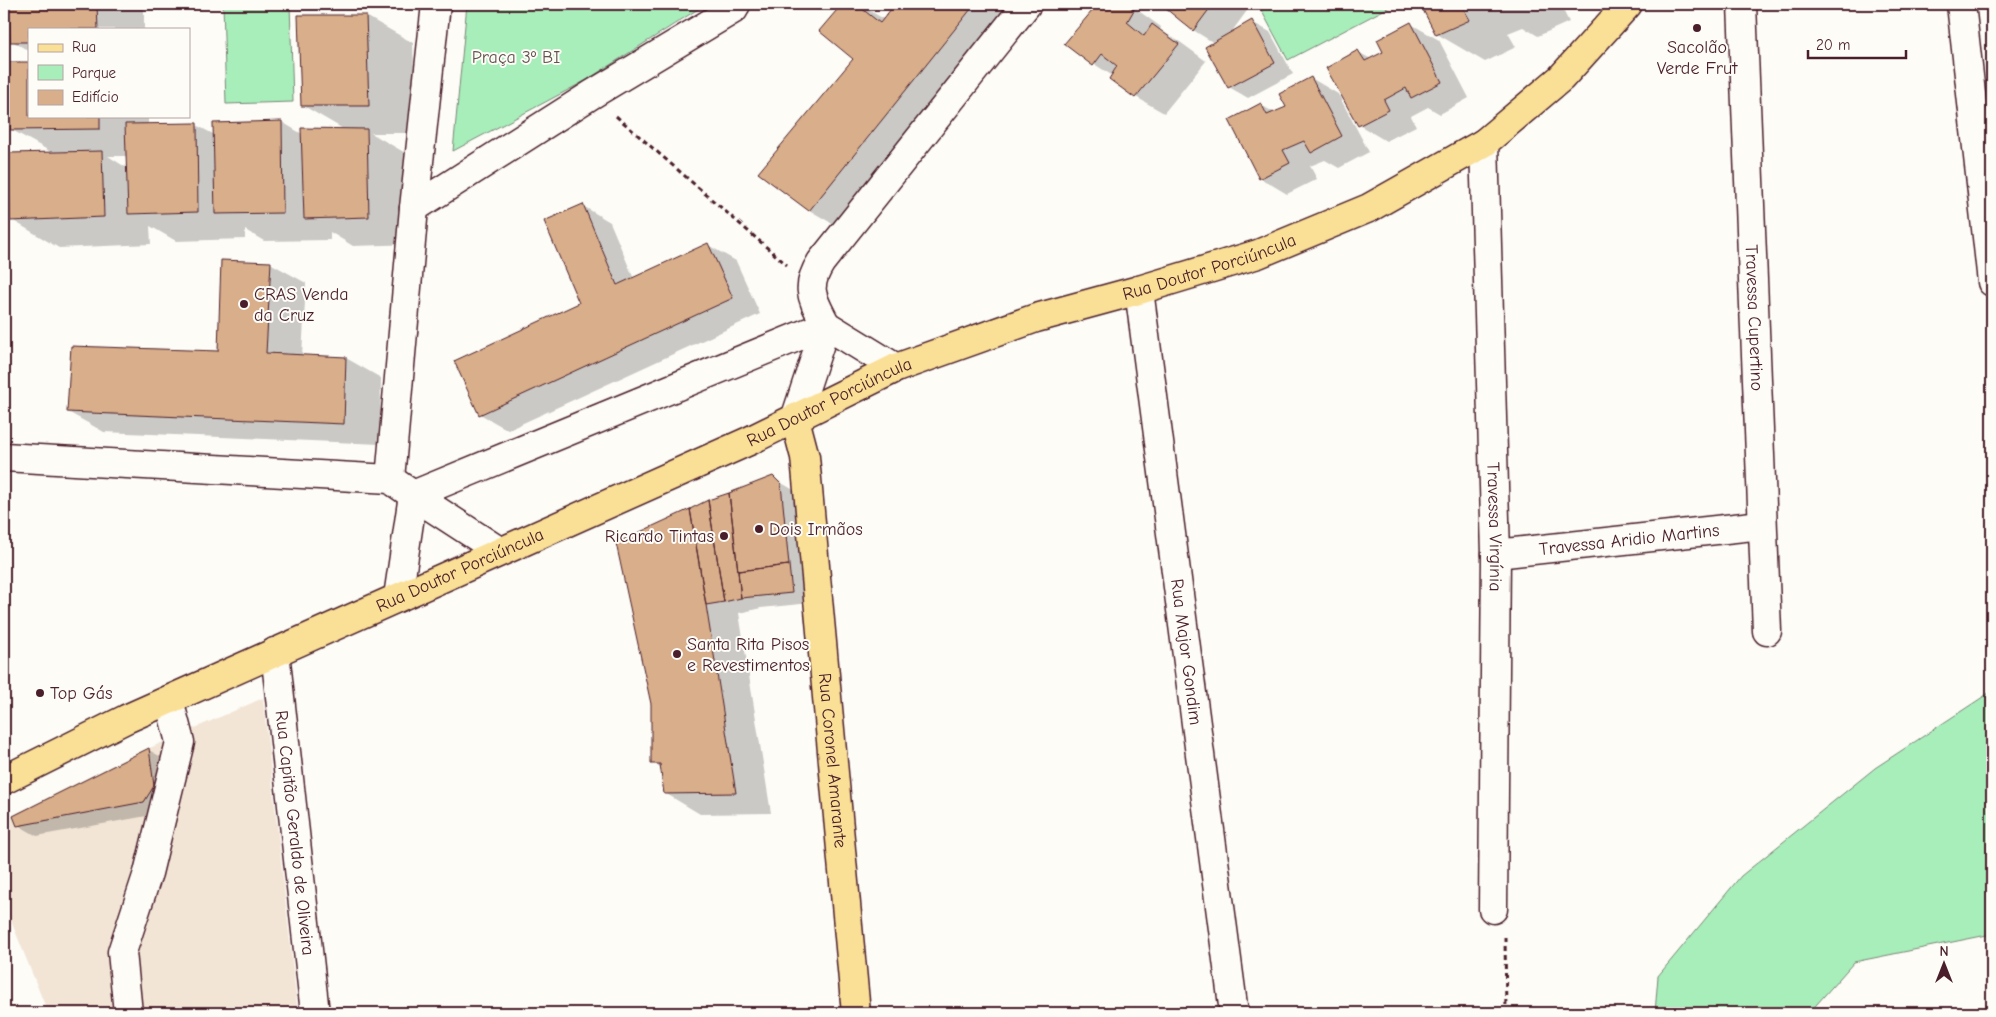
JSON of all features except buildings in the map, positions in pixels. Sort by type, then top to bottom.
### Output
[{"type":"main road","name":"Rua Doutor Porciúncula","points":[[4,780],[126,719],[796,419],[896,368],[1036,318],[1140,290],[1258,254],[1369,208],[1484,143],[1561,78],[1628,4]]},
{"type":"main road","name":"Rua Coronel Amarante","points":[[796,419],[805,457],[856,1013]]},
{"type":"street","points":[[390,479],[414,208],[436,4]]},
{"type":"street","points":[[414,208],[591,95],[734,9],[736,4]]},
{"type":"street","points":[[896,368],[826,325],[812,296],[810,286],[814,274],[820,262],[1027,4]]},
{"type":"street","name":"Travessa Cupertino","points":[[1742,4],[1767,631]]},
{"type":"street","points":[[1961,4],[1992,282]]},
{"type":"street","name":"Travessa Virgínia","points":[[1484,143],[1496,554],[1493,910]]},
{"type":"street","name":"Rua Major Gondim","points":[[1140,290],[1234,1013]]},
{"type":"street","points":[[796,419],[826,325]]},
{"type":"street","points":[[414,495],[826,325]]},
{"type":"street","points":[[4,457],[390,479],[499,551]]},
{"type":"street","points":[[398,597],[414,495]]},
{"type":"street","name":"Travessa Aridio Martins","points":[[1496,554],[1762,525]]},
{"type":"street","name":"Rua Capitão Geraldo de Oliveira","points":[[275,652],[315,1013]]},
{"type":"street","points":[[128,1013],[122,952],[148,873],[180,742],[169,700]]},
{"type":"path","points":[[591,95],[810,286]]},
{"type":"shaded area","points":[[263,698],[298,1013],[48,1013],[4,903],[4,822],[17,813],[127,758]]},
{"type":"green space","points":[[223,4],[290,4],[293,102],[226,104]]},
{"type":"green space","name":"Praça 3º BI","points":[[467,4],[706,4],[585,81],[453,151]]},
{"type":"green space","points":[[1258,4],[1395,4],[1288,60]]},
{"type":"green space","points":[[1992,691],[1992,934],[1854,962],[1809,1013],[1655,1013],[1658,976],[1741,876],[1875,768]]},
{"type":"place","name":"Sacolão Verde Frut","points":[[1697,28]]},
{"type":"place","name":"CRAS Venda da Cruz","points":[[244,304]]},
{"type":"place","name":"Dois Irmãos","points":[[759,529]]},
{"type":"place","name":"Ricardo Tintas","points":[[724,536]]},
{"type":"place","name":"Santa Rita Pisos e Revestimentos","points":[[677,654]]},
{"type":"place","name":"Top Gás","points":[[40,693]]}]
